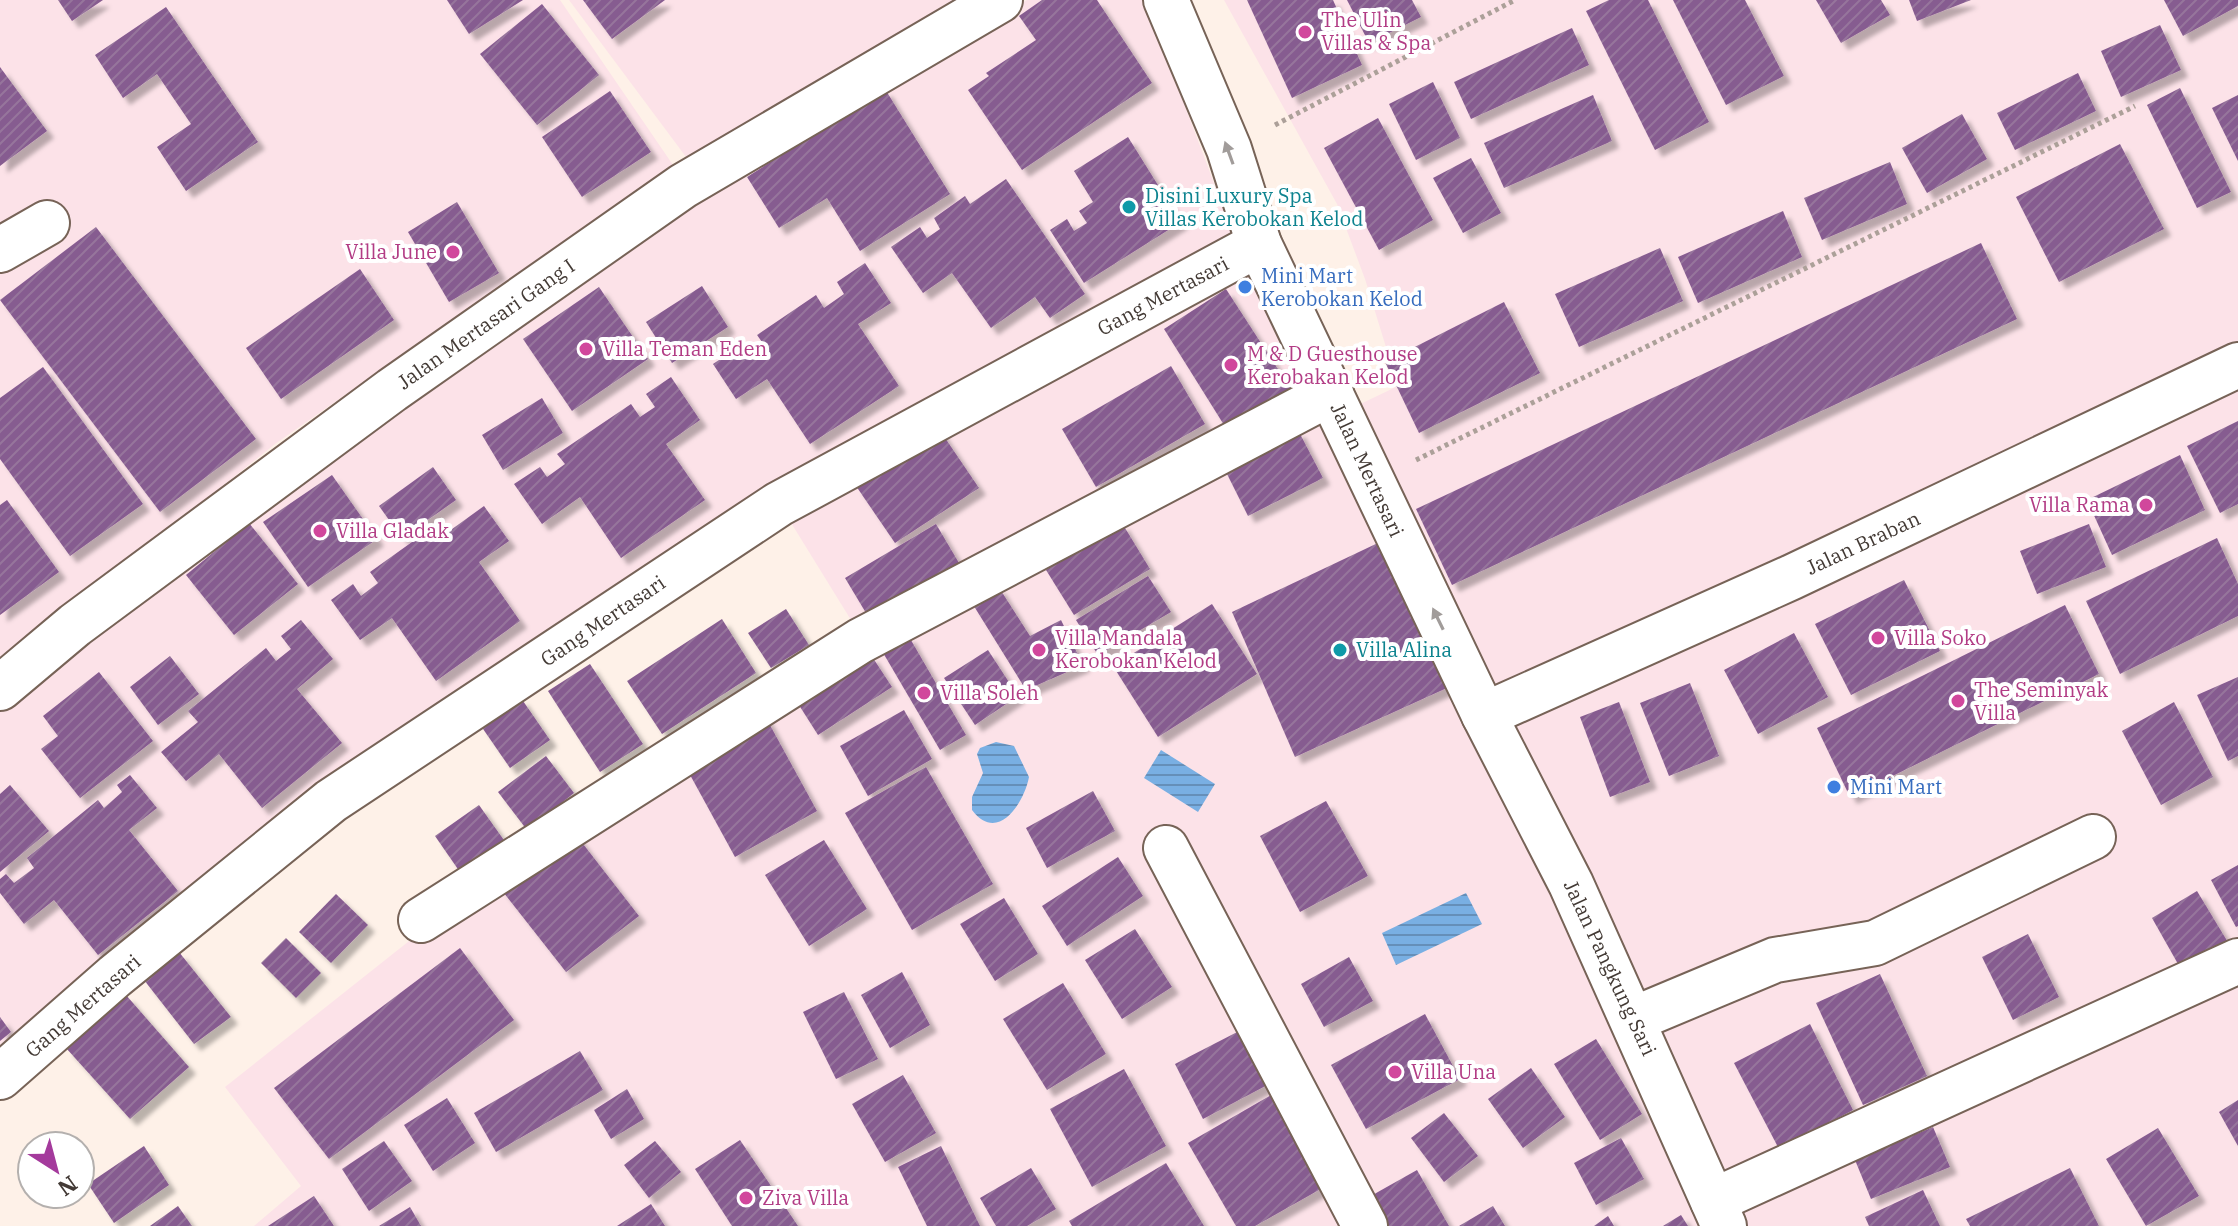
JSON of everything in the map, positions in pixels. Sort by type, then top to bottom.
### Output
[{"type":"street","name":"Jalan Mertasari Gang I","points":[[0,688],[75,625],[380,399],[683,186],[1000,0]]},
{"type":"street","name":"Jalan Mertasari","points":[[1166,0],[1229,149],[1259,244],[1484,715]]},
{"type":"street","points":[[0,250],[47,223]]},
{"type":"street","name":"Gang Mertasari","points":[[0,1077],[115,976],[331,801],[674,573],[779,504],[1259,244]]},
{"type":"street","name":"Jalan Braban","points":[[1484,715],[1792,577],[2238,365]]},
{"type":"street","points":[[421,920],[860,641],[1331,393]]},
{"type":"street","name":"Jalan Pangkung Sari","points":[[1484,715],[1571,884],[1634,1019],[1718,1214]]},
{"type":"street","points":[[1634,1019],[1775,960],[1875,943],[2093,837]]},
{"type":"street","points":[[1166,848],[1365,1226]]},
{"type":"street","points":[[1718,1214],[2238,961]]},
{"type":"path","points":[[1229,149],[1515,0]]},
{"type":"path","points":[[1372,481],[2135,106]]},
{"type":"shaded area","points":[[0,0],[560,0],[673,165],[275,444],[0,665]]},
{"type":"shaded area","points":[[569,0],[972,0],[695,169]]},
{"type":"shaded area","points":[[1027,0],[1145,0],[1237,244],[775,497],[0,1057],[0,699],[709,183]]},
{"type":"shaded area","points":[[1224,0],[2238,0],[2238,1226],[254,1226],[301,1186],[225,1087],[423,930],[996,578],[1398,386],[1365,279],[1337,204]]},
{"type":"shaded area","points":[[1244,262],[1313,398],[859,633],[785,513]]},
{"type":"water","points":[[996,742],[1014,746],[1029,777],[1016,808],[1000,821],[991,823],[972,810],[972,797],[983,773],[977,754],[980,748]]},
{"type":"water","points":[[1161,750],[1215,784],[1198,812],[1144,778]]},
{"type":"water","points":[[1466,893],[1482,924],[1396,965],[1382,933]]},
{"type":"building","points":[[58,0],[103,0],[72,21]]},
{"type":"building","points":[[447,0],[523,0],[469,34]]},
{"type":"building","points":[[583,0],[665,0],[612,39]]},
{"type":"building","points":[[1042,0],[1097,0],[1152,83],[1022,170],[968,90],[989,76],[986,73],[1036,40],[1019,16]]},
{"type":"building","name":"The Ulin Villas & Spa","points":[[1247,0],[1333,0],[1362,65],[1292,98]]},
{"type":"building","points":[[1347,0],[1412,0],[1421,17],[1369,43]]},
{"type":"building","points":[[1609,0],[1648,0],[1709,122],[1655,150],[1586,11]]},
{"type":"building","points":[[1673,0],[1745,0],[1784,76],[1726,105]]},
{"type":"building","points":[[1816,0],[1881,0],[1890,15],[1841,43]]},
{"type":"building","points":[[1909,0],[1971,0],[1917,21]]},
{"type":"building","points":[[2164,0],[2238,0],[2238,6],[2183,36]]},
{"type":"building","points":[[542,4],[599,75],[537,125],[480,54]]},
{"type":"building","points":[[166,7],[258,142],[186,191],[157,147],[191,124],[157,74],[123,98],[95,55]]},
{"type":"building","points":[[2160,25],[2181,70],[2121,97],[2101,51]]},
{"type":"building","points":[[1572,28],[1589,65],[1471,119],[1454,82]]},
{"type":"building","points":[[0,67],[47,131],[0,166]]},
{"type":"building","points":[[2078,73],[2096,111],[2015,150],[1997,113]]},
{"type":"building","points":[[1433,82],[1460,138],[1416,160],[1389,104]]},
{"type":"building","points":[[2180,88],[2231,192],[2197,208],[2147,105]]},
{"type":"building","points":[[885,89],[950,194],[860,251],[827,198],[779,228],[747,177]]},
{"type":"building","points":[[610,91],[651,152],[582,197],[542,137]]},
{"type":"building","points":[[1593,95],[1612,141],[1504,188],[1484,143]]},
{"type":"building","points":[[2238,95],[2238,161],[2212,108]]},
{"type":"building","points":[[1962,114],[1987,159],[1927,193],[1902,148]]},
{"type":"building","points":[[1378,118],[1433,220],[1379,250],[1324,148]]},
{"type":"building","name":"Disini Luxury Spa Villas Kerobokan Kelod","points":[[1128,137],[1181,222],[1084,283],[1050,230],[1067,219],[1074,231],[1087,223],[1079,211],[1093,202],[1074,171]]},
{"type":"building","points":[[2120,144],[2164,229],[2059,282],[2016,197]]},
{"type":"building","points":[[1471,158],[1501,213],[1463,233],[1433,178]]},
{"type":"building","points":[[1890,162],[1907,204],[1822,240],[1804,198]]},
{"type":"building","points":[[1006,179],[1085,294],[1050,318],[1035,297],[991,328],[952,273],[923,293],[891,247],[920,227],[927,238],[940,229],[934,218],[965,196],[970,204]]},
{"type":"building","name":"Villa June","points":[[457,202],[499,273],[449,302],[408,232]]},
{"type":"building","points":[[1783,211],[1802,257],[1698,303],[1678,257]]},
{"type":"building","points":[[96,227],[256,439],[160,512],[0,300]]},
{"type":"building","points":[[1981,243],[2017,319],[1452,585],[1416,509]]},
{"type":"building","points":[[1660,248],[1683,301],[1579,347],[1555,294]]},
{"type":"building","points":[[865,263],[891,303],[858,324],[899,386],[810,444],[767,379],[736,399],[713,364],[737,348],[742,355],[762,342],[757,335],[816,295],[824,308],[844,294],[837,282]]},
{"type":"building","points":[[360,269],[394,320],[281,399],[246,348]]},
{"type":"building","points":[[702,286],[728,327],[672,363],[646,322]]},
{"type":"building","name":"Villa Teman Eden","points":[[599,287],[648,359],[572,411],[523,339]]},
{"type":"building","name":"M & D Guesthouse Kerobakan Kelod","points":[[1226,289],[1298,400],[1234,441],[1164,329]]},
{"type":"building","points":[[1504,302],[1540,373],[1419,433],[1385,362]]},
{"type":"building","points":[[1171,366],[1205,424],[1096,487],[1062,429]]},
{"type":"building","points":[[43,367],[143,504],[70,556],[0,459],[0,398]]},
{"type":"building","points":[[671,377],[700,420],[666,444],[705,500],[621,558],[580,497],[542,524],[514,484],[540,467],[547,477],[565,464],[557,454],[631,404],[640,417],[655,407],[646,394]]},
{"type":"building","points":[[542,398],[563,433],[503,470],[482,435]]},
{"type":"building","points":[[2238,421],[2238,504],[2220,513],[2187,446]]},
{"type":"building","points":[[939,429],[979,488],[895,543],[856,486]]},
{"type":"building","points":[[1298,430],[1323,478],[1248,516],[1224,468]]},
{"type":"building","name":"Villa Rama","points":[[2180,455],[2205,510],[2112,555],[2087,500]]},
{"type":"building","points":[[433,467],[456,500],[402,538],[379,506]]},
{"type":"building","name":"Villa Gladak","points":[[332,475],[377,539],[308,587],[263,522]]},
{"type":"building","points":[[7,500],[59,572],[0,615],[0,505]]},
{"type":"building","points":[[484,506],[509,541],[479,562],[520,621],[436,681],[392,618],[360,640],[331,600],[353,584],[361,596],[378,583],[370,572],[440,522],[448,532]]},
{"type":"building","points":[[249,523],[298,584],[234,635],[186,575]]},
{"type":"building","points":[[1122,523],[1150,569],[1074,615],[1046,570]]},
{"type":"building","points":[[936,524],[959,563],[869,618],[845,578]]},
{"type":"building","points":[[2089,524],[2106,567],[2037,594],[2020,551]]},
{"type":"building","points":[[2217,538],[2238,584],[2238,616],[2120,674],[2086,601]]},
{"type":"building","name":"Villa Alina","points":[[1380,542],[1449,687],[1295,757],[1232,612]]},
{"type":"building","points":[[1148,576],[1171,612],[1098,655],[1076,620]]},
{"type":"building","name":"Villa Soko","points":[[1904,580],[1940,651],[1851,695],[1815,624]]},
{"type":"building","name":"Villa Mandala Kerobokan Kelod","points":[[998,586],[1030,636],[1061,620],[1083,665],[1026,690],[972,603]]},
{"type":"building","points":[[1212,604],[1257,674],[1158,737],[1113,666]]},
{"type":"building","name":"The Seminyak Villa","points":[[2065,605],[2099,674],[1850,797],[1817,728]]},
{"type":"building","points":[[786,609],[809,645],[771,668],[748,633]]},
{"type":"building","points":[[722,619],[756,673],[662,734],[627,681]]},
{"type":"building","points":[[301,620],[333,659],[297,689],[342,743],[262,808],[219,754],[186,781],[161,752],[198,722],[188,711],[266,648],[276,661],[291,649],[281,636]]},
{"type":"building","points":[[1794,633],[1828,697],[1758,734],[1724,670]]},
{"type":"building","name":"Villa Soleh","points":[[908,635],[966,735],[940,750],[882,651]]},
{"type":"building","points":[[988,650],[1018,696],[975,725],[944,678]]},
{"type":"building","points":[[871,655],[892,687],[818,735],[797,702]]},
{"type":"building","points":[[170,656],[199,694],[158,725],[130,687]]},
{"type":"building","points":[[590,664],[643,744],[600,772],[548,691]]},
{"type":"building","points":[[99,672],[153,741],[80,798],[41,749],[58,736],[43,716]]},
{"type":"building","points":[[2238,677],[2238,756],[2228,761],[2197,695]]},
{"type":"building","points":[[1690,683],[1719,756],[1669,776],[1640,703]]},
{"type":"building","points":[[521,698],[550,740],[510,768],[481,726]]},
{"type":"building","points":[[1619,702],[1650,782],[1610,797],[1580,717]]},
{"type":"building","points":[[2174,702],[2213,777],[2161,805],[2122,731]]},
{"type":"building","points":[[904,710],[932,759],[868,796],[840,746]]},
{"type":"building","points":[[765,716],[817,811],[735,857],[683,762]]},
{"type":"building","points":[[546,756],[574,793],[527,830],[498,792]]},
{"type":"building","points":[[926,767],[993,884],[912,930],[845,813]]},
{"type":"building","points":[[130,775],[157,808],[129,830],[178,891],[98,955],[54,900],[24,924],[0,893],[0,879],[6,874],[14,883],[34,868],[27,858],[98,800],[104,808],[122,792],[117,785]]},
{"type":"building","points":[[10,785],[49,831],[0,872],[0,794]]},
{"type":"building","points":[[1093,791],[1115,831],[1047,868],[1026,828]]},
{"type":"building","points":[[1326,801],[1368,876],[1300,912],[1260,836]]},
{"type":"building","points":[[479,805],[506,843],[462,875],[435,836]]},
{"type":"building","points":[[573,831],[639,916],[566,972],[500,888]]},
{"type":"building","points":[[824,840],[867,909],[809,946],[765,875]]},
{"type":"building","points":[[1118,857],[1143,896],[1067,946],[1042,906]]},
{"type":"building","points":[[2238,865],[2238,926],[2236,927],[2211,880]]},
{"type":"building","points":[[2197,891],[2229,944],[2182,971],[2152,918]]},
{"type":"building","points":[[336,894],[368,925],[331,963],[299,932]]},
{"type":"building","points":[[1004,898],[1038,954],[995,981],[960,924]]},
{"type":"building","points":[[1135,929],[1172,987],[1122,1019],[1085,960]]},
{"type":"building","points":[[2028,934],[2059,997],[2013,1020],[1982,957]]},
{"type":"building","points":[[286,938],[321,973],[296,998],[261,963]]},
{"type":"building","points":[[460,948],[514,1020],[329,1159],[274,1088]]},
{"type":"building","points":[[179,952],[231,1017],[194,1044],[144,980]]},
{"type":"building","points":[[1349,957],[1373,1001],[1324,1027],[1301,984]]},
{"type":"building","points":[[902,972],[930,1025],[890,1048],[861,995]]},
{"type":"building","points":[[1880,974],[1927,1076],[1863,1105],[1816,1003]]},
{"type":"building","points":[[1063,983],[1106,1054],[1047,1090],[1003,1019]]},
{"type":"building","points":[[844,992],[878,1059],[836,1079],[803,1012]]},
{"type":"building","points":[[126,995],[189,1067],[130,1119],[66,1048]]},
{"type":"building","name":"Villa Una","points":[[1425,1014],[1460,1079],[1366,1129],[1331,1065]]},
{"type":"building","points":[[0,1017],[11,1032],[0,1041]]},
{"type":"building","points":[[1810,1024],[1853,1110],[1779,1149],[1734,1063]]},
{"type":"building","points":[[1245,1028],[1273,1082],[1203,1119],[1175,1064]]},
{"type":"building","points":[[1596,1039],[1642,1114],[1600,1140],[1554,1064]]},
{"type":"building","points":[[580,1051],[603,1090],[496,1152],[474,1113]]},
{"type":"building","points":[[1531,1068],[1565,1117],[1523,1148],[1488,1099]]},
{"type":"building","points":[[1124,1069],[1166,1146],[1092,1187],[1050,1109]]},
{"type":"building","points":[[903,1075],[936,1133],[885,1162],[852,1104]]},
{"type":"building","points":[[627,1089],[644,1119],[611,1139],[594,1110]]},
{"type":"building","points":[[1273,1094],[1326,1186],[1255,1226],[1236,1226],[1188,1143]]},
{"type":"building","points":[[447,1098],[475,1143],[433,1171],[404,1125]]},
{"type":"building","points":[[2238,1100],[2238,1146],[2219,1112]]},
{"type":"building","points":[[1444,1113],[1478,1156],[1444,1182],[1411,1138]]},
{"type":"building","points":[[1933,1127],[1950,1167],[1871,1199],[1855,1160]]},
{"type":"building","points":[[2158,1128],[2199,1196],[2146,1226],[2106,1159]]},
{"type":"building","points":[[1621,1138],[1644,1179],[1596,1205],[1574,1163]]},
{"type":"building","name":"Ziva Villa","points":[[740,1140],[798,1226],[732,1226],[695,1169]]},
{"type":"building","points":[[384,1141],[412,1181],[369,1211],[342,1169]]},
{"type":"building","points":[[655,1141],[681,1172],[649,1198],[624,1165]]},
{"type":"building","points":[[144,1146],[169,1185],[114,1223],[96,1196],[96,1179]]},
{"type":"building","points":[[941,1146],[980,1226],[927,1226],[898,1167]]},
{"type":"building","points":[[1166,1163],[1204,1226],[1072,1226],[1069,1221]]},
{"type":"building","points":[[1031,1168],[1056,1209],[1027,1226],[996,1226],[980,1198]]},
{"type":"building","points":[[2070,1168],[2099,1226],[1970,1226],[1966,1219]]},
{"type":"building","points":[[1417,1170],[1449,1226],[1386,1226],[1369,1197]]},
{"type":"building","points":[[1923,1190],[1940,1226],[1869,1226],[1865,1217]]},
{"type":"building","points":[[314,1196],[334,1226],[268,1226]]},
{"type":"building","points":[[651,1204],[665,1226],[617,1226]]},
{"type":"building","points":[[178,1206],[192,1226],[150,1226]]},
{"type":"building","points":[[1493,1206],[1505,1226],[1459,1226]]},
{"type":"building","points":[[410,1207],[421,1226],[379,1226]]},
{"type":"building","points":[[1681,1215],[1688,1226],[1663,1226]]},
{"type":"building","points":[[1608,1216],[1614,1226],[1594,1226]]},
{"type":"place","name":"The Ulin Villas & Spa","points":[[1305,32]]},
{"type":"place","name":"Disini Luxury Spa Villas Kerobokan Kelod","points":[[1129,207]]},
{"type":"place","name":"Villa June","points":[[453,252]]},
{"type":"place","name":"Mini Mart Kerobokan Kelod","points":[[1245,287]]},
{"type":"place","name":"Villa Teman Eden","points":[[586,349]]},
{"type":"place","name":"M & D Guesthouse Kerobakan Kelod","points":[[1231,365]]},
{"type":"place","name":"Villa Rama","points":[[2146,505]]},
{"type":"place","name":"Villa Gladak","points":[[320,531]]},
{"type":"place","name":"Villa Soko","points":[[1878,638]]},
{"type":"place","name":"Villa Mandala Kerobokan Kelod","points":[[1039,650]]},
{"type":"place","name":"Villa Alina","points":[[1340,650]]},
{"type":"place","name":"Villa Soleh","points":[[924,693]]},
{"type":"place","name":"The Seminyak Villa","points":[[1958,701]]},
{"type":"place","name":"Mini Mart","points":[[1834,787]]},
{"type":"place","name":"Villa Una","points":[[1395,1072]]},
{"type":"place","name":"Ziva Villa","points":[[746,1198]]}]
